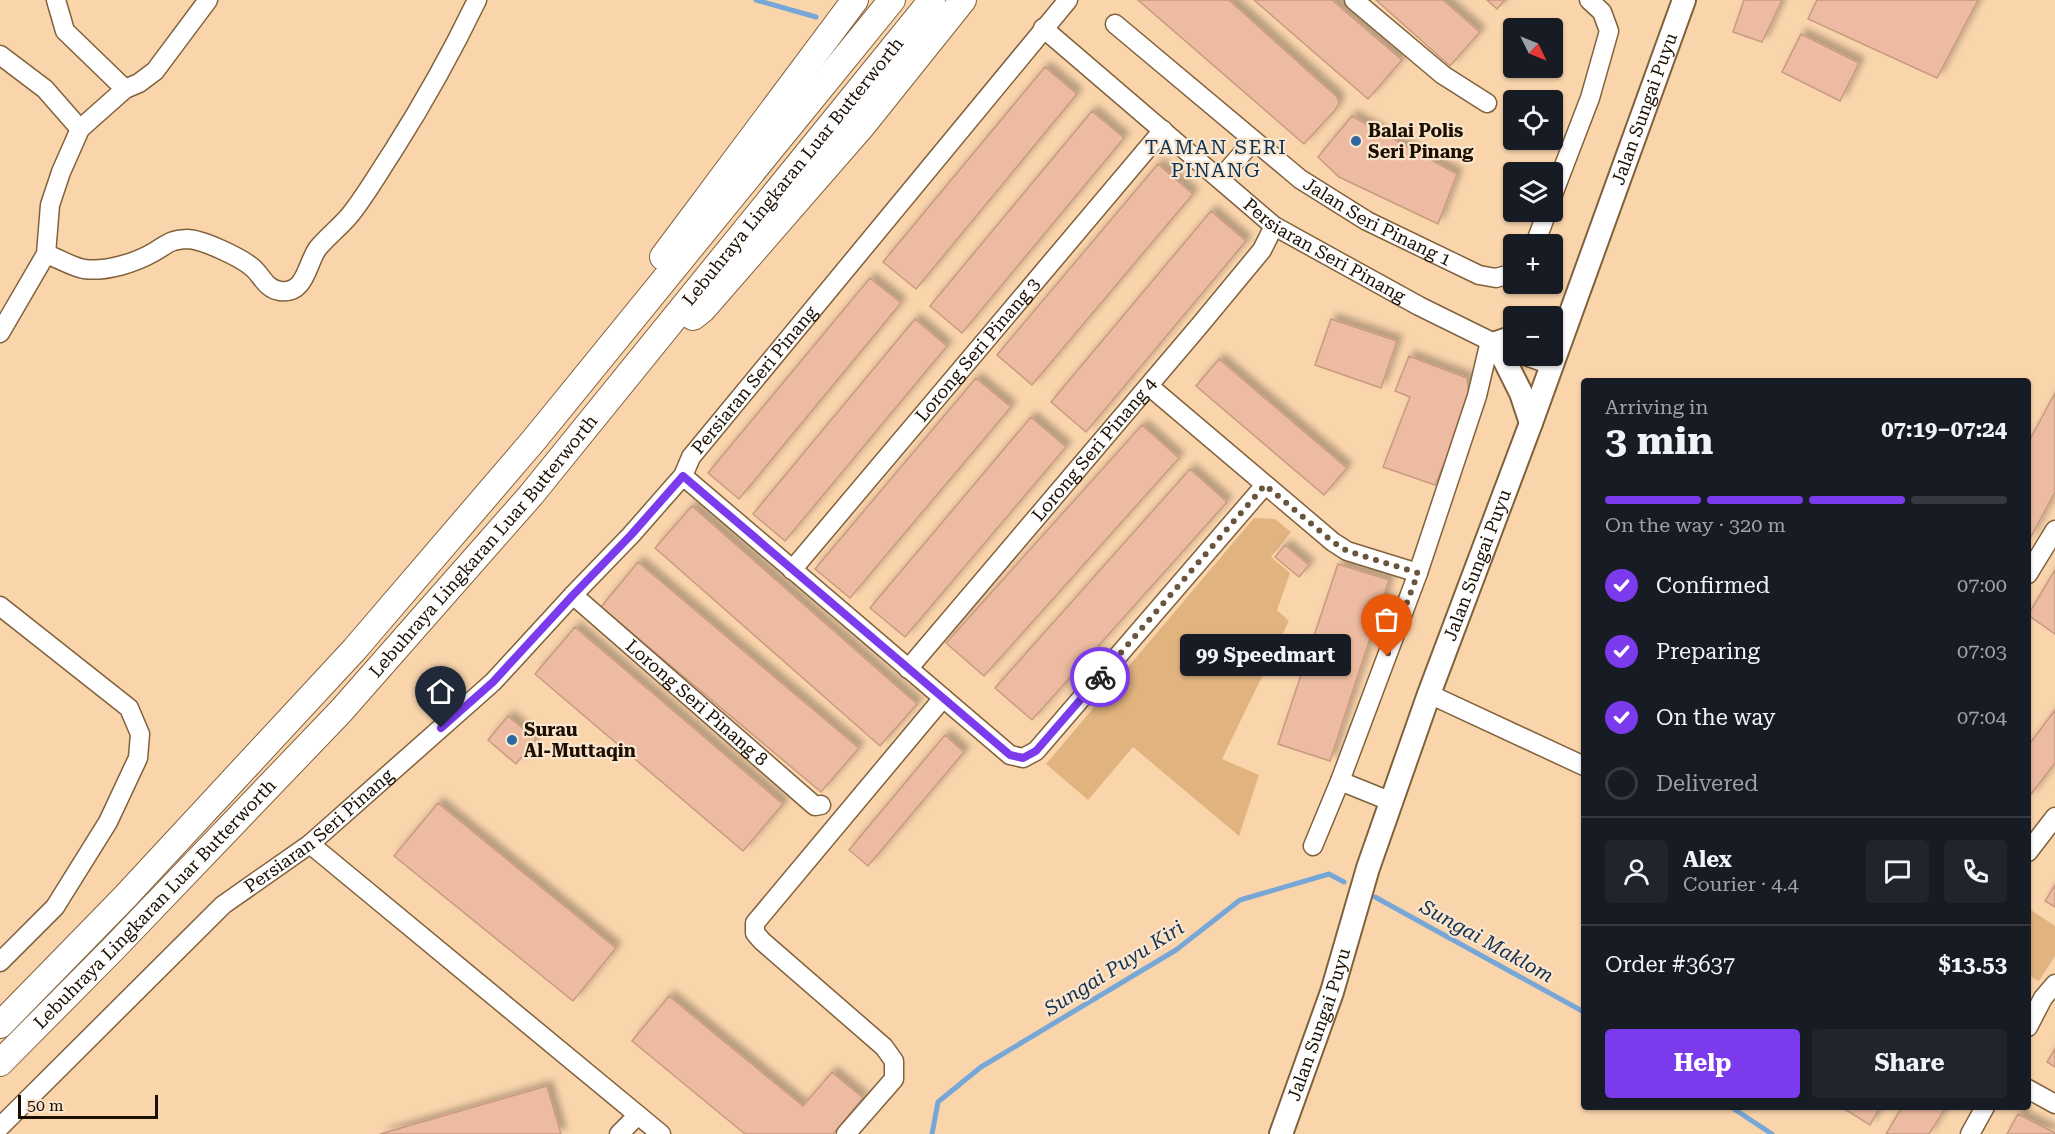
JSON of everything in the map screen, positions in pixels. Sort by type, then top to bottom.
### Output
[{"type":"highway","points":[[599,362],[646,279],[855,0]]},
{"type":"highway","name":"Lebuhraya Lingkaran Luar Butterworth","points":[[0,1024],[124,898],[354,650],[599,362],[892,0]]},
{"type":"highway","name":"Lebuhraya Lingkaran Luar Butterworth","points":[[0,1063],[112,951],[341,711],[531,495],[932,0]]},
{"type":"highway","points":[[624,379],[703,309],[863,124],[963,0]]},
{"type":"main road","name":"Jalan Sungai Puyu","points":[[1563,311],[1684,0]]},
{"type":"main road","points":[[1511,366],[1531,423]]},
{"type":"main road","name":"Jalan Sungai Puyu","points":[[1281,1134],[1332,992],[1368,868],[1429,694],[1551,366]]},
{"type":"street","points":[[56,0],[65,31],[125,90]]},
{"type":"street","points":[[0,333],[46,254],[50,205],[80,129],[125,90],[155,71],[208,0]]},
{"type":"street","points":[[46,254],[84,269],[109,268],[154,252],[169,241],[190,239],[231,253],[252,268],[269,287],[280,291],[292,290],[302,282],[309,271],[313,254],[349,215],[381,170],[419,110],[477,0]]},
{"type":"street","name":"Persiaran Seri Pinang","points":[[0,1127],[223,905],[310,844],[493,682],[683,476],[691,457],[1068,0]]},
{"type":"street","points":[[1354,0],[1443,75],[1487,103]]},
{"type":"street","points":[[1563,168],[1590,98],[1609,31],[1595,6]]},
{"type":"street","name":"Jalan Seri Pinang 1","points":[[1115,24],[1300,179],[1367,221],[1479,275],[1496,278],[1503,276]]},
{"type":"street","name":"Persiaran Seri Pinang","points":[[1043,28],[1221,178],[1274,226],[1419,306],[1503,343]]},
{"type":"street","points":[[0,55],[45,89],[80,129]]},
{"type":"street","name":"Lorong Seri Pinang 3","points":[[792,570],[1163,130]]},
{"type":"street","points":[[1221,178],[1253,141]]},
{"type":"street","name":"Lorong Seri Pinang 4","points":[[908,669],[1262,250],[1274,226]]},
{"type":"street","points":[[1313,846],[1340,781],[1418,573],[1477,396],[1503,343]]},
{"type":"street","points":[[1149,386],[1333,542],[1347,551],[1418,573]]},
{"type":"street","points":[[683,476],[1010,755],[1023,758],[1036,751],[1265,485]]},
{"type":"street","points":[[2031,569],[2055,530]]},
{"type":"street","name":"Lorong Seri Pinang 8","points":[[573,595],[815,806],[821,805]]},
{"type":"street","points":[[0,606],[129,708],[140,734],[138,758],[108,822],[55,907],[0,962]]},
{"type":"street","points":[[1429,694],[1581,765]]},
{"type":"street","points":[[846,1134],[894,1079],[894,1061],[884,1047],[762,941],[755,933],[755,923],[943,698]]},
{"type":"street","points":[[1340,781],[1392,802]]},
{"type":"street","points":[[2031,848],[2055,817]]},
{"type":"street","points":[[310,844],[662,1134]]},
{"type":"street","points":[[2031,1013],[2035,994],[2055,984]]},
{"type":"street","points":[[2031,1091],[2055,1104]]},
{"type":"street","points":[[1970,1134],[1983,1110]]},
{"type":"street","points":[[619,1134],[638,1115]]},
{"type":"shaded area","points":[[1254,518],[1275,519],[1291,532],[1271,557],[1290,573],[1277,610],[1289,621],[1222,759],[1259,775],[1239,836],[1133,747],[1088,800],[1046,764]]},
{"type":"shaded area","points":[[2031,910],[2055,926],[2055,956],[2039,981],[2031,977]]},
{"type":"building","points":[[1138,0],[1229,0],[1337,97],[1339,103],[1304,144]]},
{"type":"building","points":[[1254,0],[1332,0],[1402,60],[1368,99]]},
{"type":"building","points":[[1376,0],[1443,0],[1480,32],[1450,66]]},
{"type":"building","points":[[1487,0],[1505,0],[1497,9]]},
{"type":"building","points":[[1744,0],[1782,0],[1762,42],[1733,32]]},
{"type":"building","points":[[1817,0],[1978,0],[1937,78],[1808,19]]},
{"type":"building","points":[[1801,34],[1859,63],[1840,101],[1782,72]]},
{"type":"building","points":[[1045,67],[1077,94],[916,289],[883,262]]},
{"type":"building","points":[[1092,111],[1124,138],[962,333],[930,306]]},
{"type":"building","points":[[1352,116],[1457,174],[1438,224],[1339,177],[1318,157]]},
{"type":"building","points":[[1158,164],[1193,194],[1032,385],[997,355]]},
{"type":"building","points":[[1211,211],[1246,241],[1086,432],[1051,402]]},
{"type":"building","points":[[870,278],[901,303],[739,499],[708,473]]},
{"type":"building","points":[[915,319],[947,346],[785,541],[753,514]]},
{"type":"building","points":[[1331,319],[1397,341],[1381,388],[1315,365]]},
{"type":"building","points":[[1409,356],[1467,378],[1470,403],[1435,485],[1383,467],[1410,397],[1395,391]]},
{"type":"building","points":[[1219,359],[1347,468],[1324,495],[1196,386]]},
{"type":"building","points":[[976,378],[1011,407],[850,598],[815,569]]},
{"type":"building","points":[[2055,393],[2055,492],[2031,536],[2031,437]]},
{"type":"building","points":[[1031,417],[1066,447],[905,637],[870,608]]},
{"type":"building","points":[[1142,425],[1179,458],[984,676],[946,643]]},
{"type":"building","points":[[1190,469],[1227,502],[1032,720],[995,688]]},
{"type":"building","points":[[692,506],[917,704],[880,746],[655,548]]},
{"type":"building","points":[[1285,545],[1309,565],[1299,577],[1275,557]]},
{"type":"building","points":[[638,562],[859,748],[821,792],[601,607]]},
{"type":"building","points":[[1338,564],[1389,580],[1330,761],[1278,744]]},
{"type":"building","points":[[2055,570],[2055,634],[2031,617],[2031,610]]},
{"type":"building","points":[[575,627],[783,804],[743,851],[535,674]]},
{"type":"building","points":[[2055,710],[2055,763],[2031,794],[2031,742]]},
{"type":"building","name":"Surau Al-Muttaqin","points":[[508,716],[536,739],[516,764],[488,740]]},
{"type":"building","points":[[945,735],[964,752],[868,866],[849,850]]},
{"type":"building","points":[[438,803],[616,948],[573,1001],[394,856]]},
{"type":"building","points":[[2055,885],[2055,907],[2045,901]]},
{"type":"building","points":[[669,996],[803,1106],[832,1072],[863,1098],[833,1134],[745,1134],[632,1041]]},
{"type":"building","points":[[2055,1049],[2055,1067],[2047,1062]]},
{"type":"building","points":[[547,1086],[561,1134],[380,1134]]},
{"type":"building","points":[[1846,1110],[1878,1110],[1870,1125]]},
{"type":"building","points":[[1900,1110],[1944,1110],[1929,1134],[1886,1134]]},
{"type":"building","points":[[2018,1114],[2055,1133],[2055,1134],[2007,1134]]},
{"type":"waterway","points":[[756,0],[816,17]]},
{"type":"waterway","name":"Sungai Puyu Kiri","points":[[932,1134],[938,1102],[981,1067],[1176,950],[1240,900],[1329,874],[1344,882]]},
{"type":"waterway","name":"Sungai Maklom","points":[[1375,897],[1581,1010]]},
{"type":"waterway","name":"Sungai Maklom","points":[[1736,1110],[1772,1134]]},
{"type":"way so far","points":[[1100,677],[1265,485],[1347,551],[1418,573],[1387,656]]},
{"type":"place","name":"Balai Polis Seri Pinang","points":[[1356,141]]},
{"type":"place","name":"99 Speedmart","points":[[1387,656]]},
{"type":"place","name":"Surau Al-Muttaqin","points":[[512,740]]},
{"type":"district","name":"TAMAN SERI PINANG","points":[[1216,158]]},
{"type":"route","points":[[441,728],[493,682],[683,476],[1010,755],[1023,758],[1036,751],[1100,677]]}]
